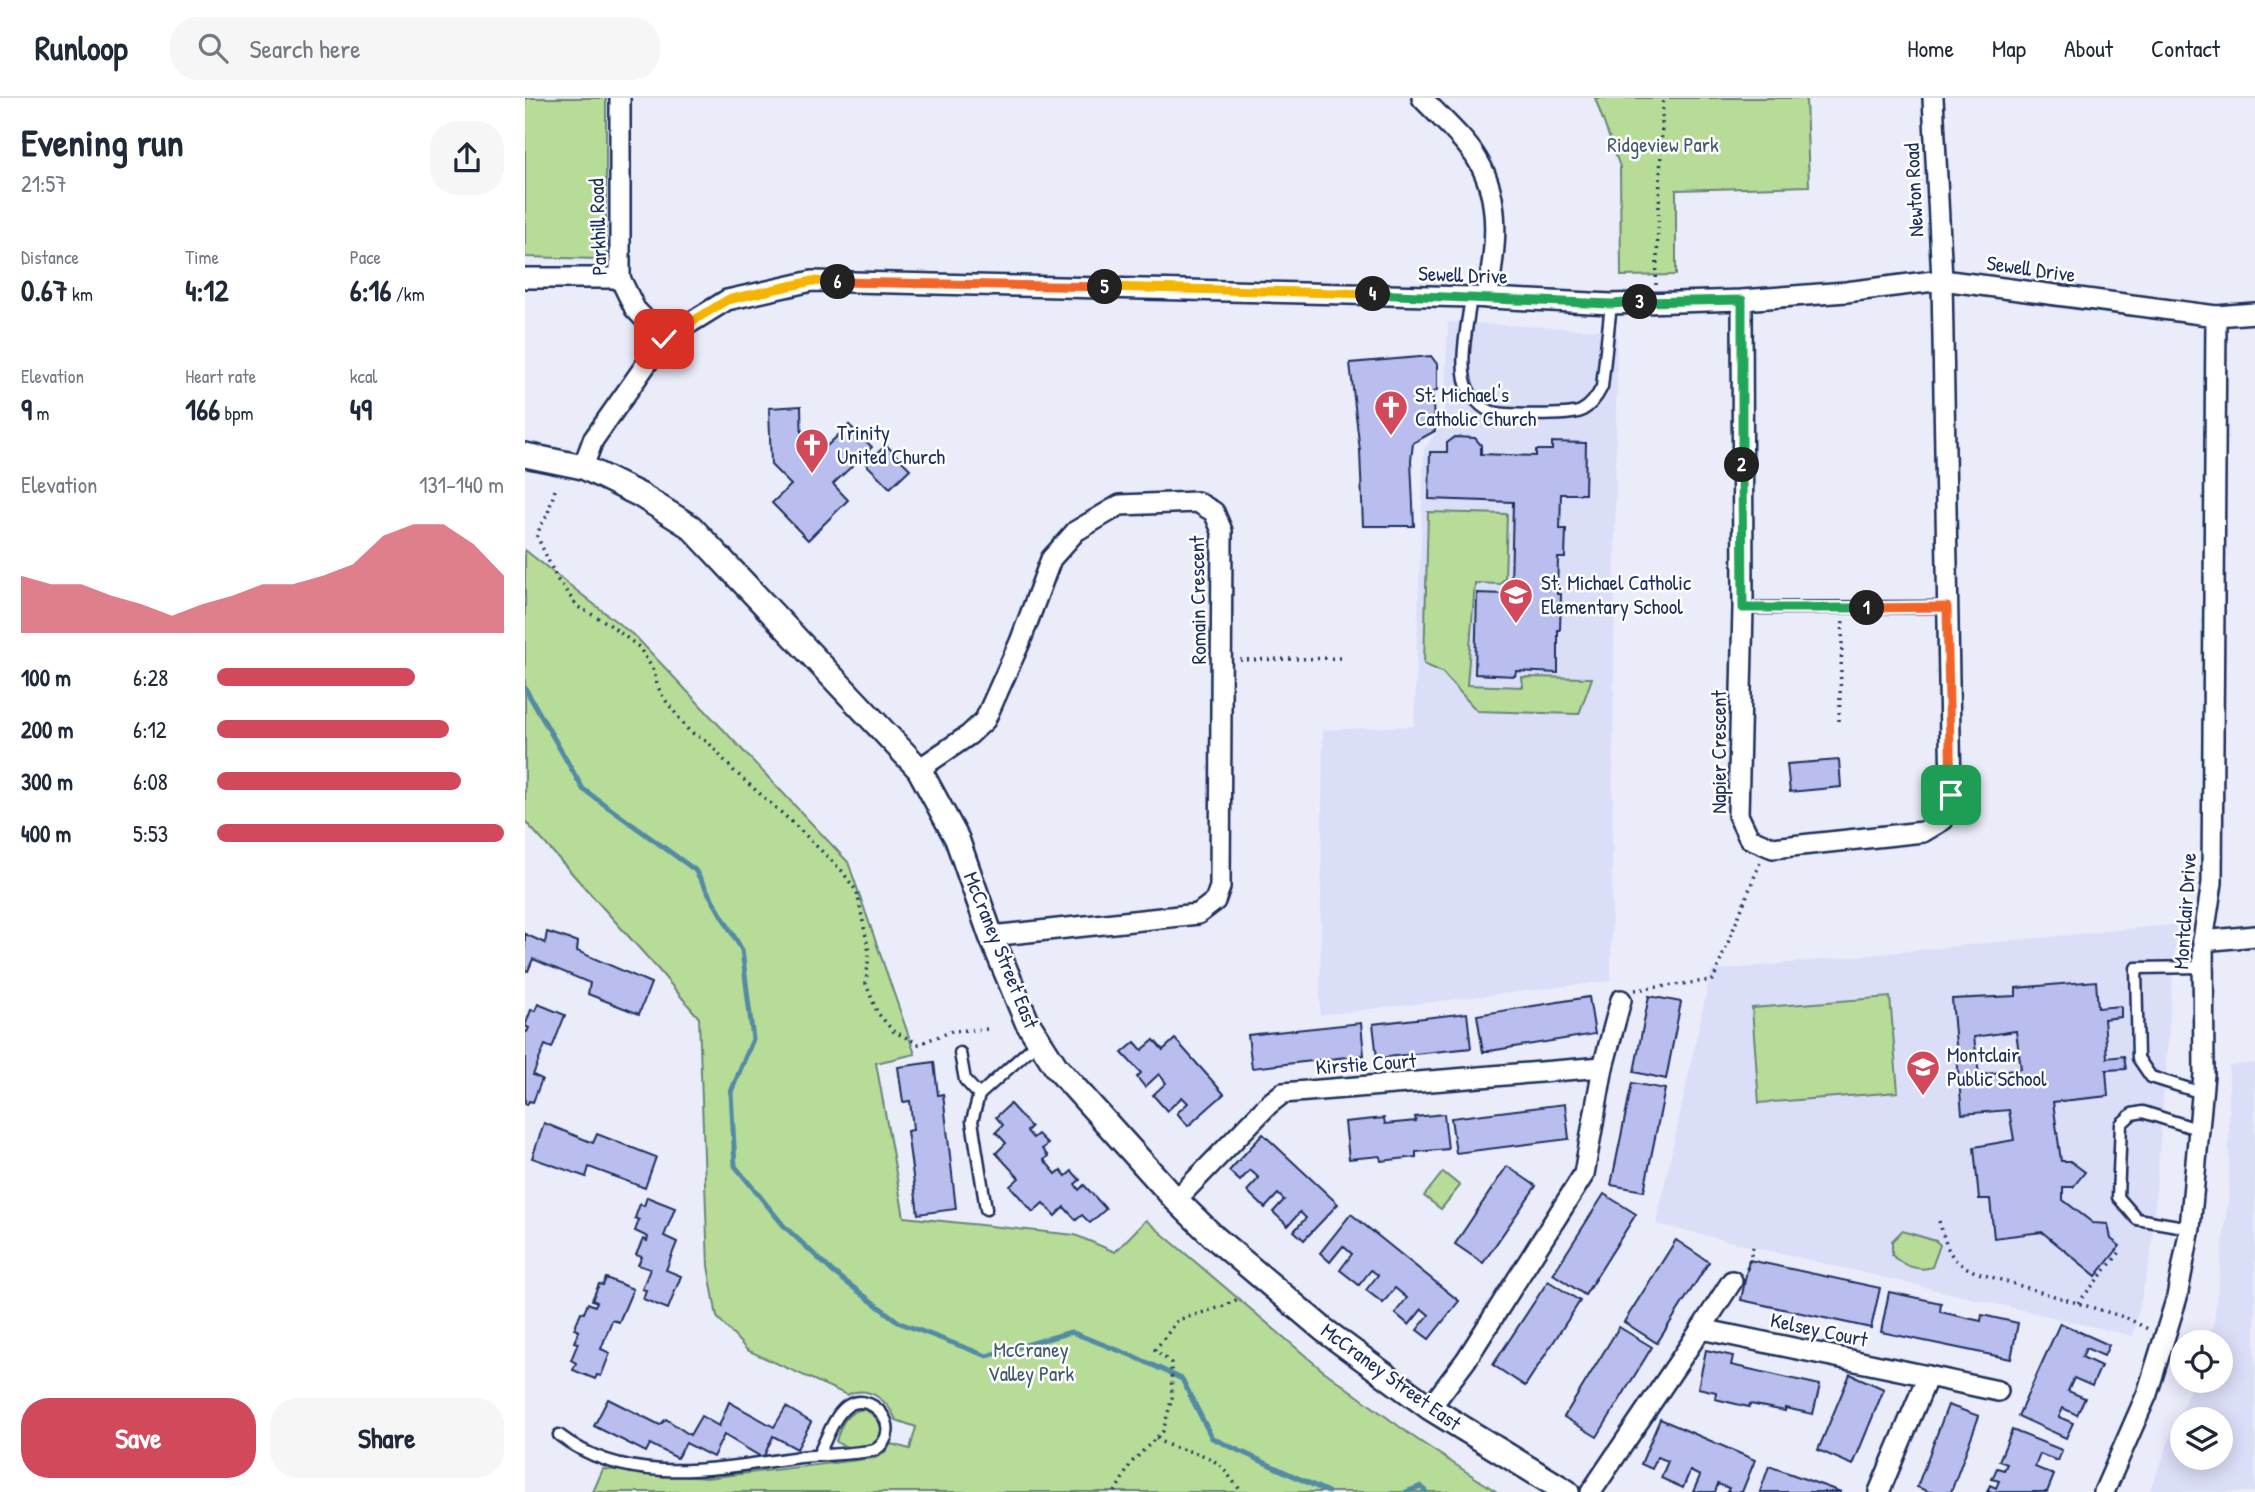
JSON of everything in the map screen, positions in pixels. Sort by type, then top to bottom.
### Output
[{"type":"street","name":"Parkhill Road","points":[[620,98],[620,278],[635,309],[664,339]]},
{"type":"street","points":[[1422,98],[1478,159],[1493,200],[1495,233],[1479,298]]},
{"type":"street","name":"Newton Road","points":[[1933,98],[1942,280]]},
{"type":"street","points":[[525,278],[620,278]]},
{"type":"street","points":[[1773,848],[1923,832],[1943,820],[1951,795],[1942,280]]},
{"type":"street","name":"Sewell Drive","points":[[583,467],[593,440],[664,339],[727,300],[812,281],[1479,298],[1611,304],[1742,300],[1846,292],[1942,280],[2215,316],[2255,313]]},
{"type":"street","name":"Napier Crescent","points":[[1742,300],[1743,608],[1738,815],[1749,838],[1773,848]]},
{"type":"street","name":"Montclair Drive","points":[[2103,1492],[2147,1394],[2177,1297],[2190,1227],[2202,1093],[2203,941],[2211,883],[2215,316]]},
{"type":"street","name":"McCraney Street East","points":[[525,455],[583,467],[640,495],[691,527],[919,769],[957,839],[991,936],[1027,1022],[1056,1067],[1176,1200],[1214,1237],[1324,1330],[1430,1409],[1567,1492]]},
{"type":"street","name":"Romain Crescent","points":[[919,769],[969,735],[985,720],[1020,642],[1051,559],[1076,531],[1120,505],[1197,502],[1214,512],[1222,531],[1220,887],[1215,901],[1198,914],[991,936]]},
{"type":"street","points":[[2203,941],[2255,936]]},
{"type":"street","points":[[1430,1409],[1466,1360],[1584,1174],[1603,1067],[1621,1000]]},
{"type":"street","name":"Kirstie Court","points":[[1176,1200],[1269,1104],[1283,1093],[1603,1067]]},
{"type":"street","points":[[1591,1492],[1732,1281]]},
{"type":"street","name":"Kelsey Court","points":[[1701,1329],[1997,1391]]},
{"type":"street","points":[[1879,1492],[1928,1376]]},
{"type":"lane","points":[[1479,298],[1464,361],[1464,380],[1479,404],[1491,412],[1569,415],[1589,406],[1602,387],[1611,304]]},
{"type":"lane","points":[[1743,608],[1947,607]]},
{"type":"lane","points":[[2202,1093],[2151,1077],[2138,1058],[2136,968],[2203,967]]},
{"type":"lane","points":[[986,1209],[972,1121],[979,1095],[1039,1041]]},
{"type":"lane","points":[[960,1053],[965,1080],[979,1095]]},
{"type":"lane","points":[[2190,1227],[2137,1219],[2117,1197],[2121,1124],[2132,1114],[2143,1112],[2197,1129]]},
{"type":"lane","points":[[559,1435],[578,1450],[635,1468],[690,1472],[875,1450],[888,1436],[886,1421],[875,1407],[865,1402],[846,1407],[837,1418],[818,1455]]},
{"type":"path","points":[[1655,301],[1663,98]]},
{"type":"path","points":[[555,490],[548,516],[541,524],[537,536],[567,595],[578,607],[606,622],[639,648],[654,671],[663,696],[689,731],[708,742],[734,771],[821,849],[857,892],[869,952],[866,985],[877,1012],[893,1031],[919,1044],[952,1031],[989,1029]]},
{"type":"path","points":[[1839,721],[1843,608]]},
{"type":"path","points":[[1238,660],[1342,658]]},
{"type":"path","points":[[1621,1000],[1623,991],[1713,980],[1761,861],[1773,848]]},
{"type":"path","points":[[1939,1221],[1950,1256],[1961,1266],[2127,1318],[2164,1338]]},
{"type":"path","points":[[2078,1303],[2121,1251]]},
{"type":"path","points":[[1115,1492],[1131,1463],[1163,1431],[1172,1398],[1171,1363],[1155,1350],[1178,1320],[1224,1306],[1240,1298]]},
{"type":"path","points":[[1156,1438],[1165,1445],[1207,1457],[1219,1464],[1242,1492]]},
{"type":"shaded area","name":"St. Michael Catholic Elementary School","points":[[1448,322],[1617,331],[1611,981],[1320,1015],[1323,730],[1414,726],[1424,449],[1444,421]]},
{"type":"shaded area","name":"Montclair Public School","points":[[2177,924],[2151,1254],[2133,1336],[1656,1224],[1711,971]]},
{"type":"shaded area","points":[[2255,1063],[2255,1492],[2149,1492],[2170,1439],[2170,1470],[2233,1470],[2233,1407],[2183,1407],[2188,1393],[2233,1393],[2233,1330],[2211,1330],[2229,1191],[2229,1066]]},
{"type":"green space","points":[[525,98],[606,98],[606,255],[598,259],[525,257]]},
{"type":"green space","name":"Ridgeview Park","points":[[1595,98],[1806,98],[1809,186],[1676,190],[1676,275],[1621,276],[1620,167]]},
{"type":"green space","points":[[1428,512],[1507,514],[1505,578],[1500,584],[1475,583],[1467,685],[1523,687],[1522,677],[1592,678],[1579,714],[1477,711],[1442,672],[1424,664]]},
{"type":"green space","name":"McCraney Valley Park","points":[[525,550],[637,638],[848,862],[915,1054],[876,1063],[904,1217],[1075,1235],[1115,1252],[1146,1220],[1321,1369],[1415,1438],[1497,1492],[593,1492],[603,1469],[706,1478],[875,1458],[885,1453],[891,1444],[910,1449],[916,1427],[896,1420],[877,1396],[863,1392],[847,1395],[747,1350],[717,1317],[708,1266],[699,1018],[525,821]]},
{"type":"green space","points":[[1890,997],[1898,1092],[1759,1103],[1752,1008]]},
{"type":"green space","points":[[1443,1172],[1460,1186],[1441,1209],[1424,1196]]},
{"type":"green space","points":[[1902,1231],[1936,1241],[1940,1245],[1932,1267],[1911,1267],[1892,1255],[1892,1241]]},
{"type":"green space","points":[[864,1409],[873,1415],[881,1426],[877,1441],[856,1447],[845,1446],[836,1441],[842,1424],[849,1416]]},
{"type":"building","name":"St. Michael's Catholic Church","points":[[1431,356],[1437,364],[1437,390],[1432,393],[1435,431],[1413,443],[1411,461],[1414,526],[1363,526],[1360,451],[1350,363]]},
{"type":"building","name":"Trinity United Church","points":[[801,406],[802,450],[812,460],[849,425],[872,447],[833,484],[848,500],[808,540],[772,503],[791,485],[771,465],[769,408]]},
{"type":"building","points":[[1455,437],[1475,438],[1481,445],[1481,454],[1536,456],[1536,450],[1552,450],[1552,442],[1586,443],[1585,494],[1561,494],[1560,529],[1566,529],[1565,558],[1558,558],[1557,594],[1561,594],[1558,673],[1516,671],[1515,676],[1475,674],[1477,593],[1504,594],[1504,585],[1511,586],[1513,502],[1429,499],[1430,452],[1447,452],[1447,443]]},
{"type":"building","points":[[886,445],[910,469],[890,488],[866,464]]},
{"type":"building","points":[[1839,760],[1841,787],[1790,792],[1787,764]]},
{"type":"building","points":[[547,932],[578,942],[577,951],[651,983],[639,1014],[588,994],[590,983],[533,959],[528,971],[525,970],[525,934],[545,943]]},
{"type":"building","points":[[2096,981],[2098,1008],[2121,1006],[2121,1017],[2104,1019],[2107,1058],[2124,1056],[2126,1069],[2106,1070],[2108,1096],[2053,1102],[2061,1161],[2070,1161],[2085,1172],[2073,1187],[2063,1187],[2063,1200],[2093,1223],[2108,1224],[2111,1239],[2120,1246],[2096,1276],[2042,1232],[1994,1238],[1990,1199],[1979,1199],[1974,1147],[2014,1140],[2009,1110],[1962,1114],[1952,999],[2016,996],[2016,988]],"holes":[[[2016,1031],[2021,1069],[1979,1075],[1974,1037]]]},
{"type":"building","points":[[1649,996],[1681,1002],[1666,1079],[1634,1072]]},
{"type":"building","points":[[1589,997],[1595,1034],[1483,1052],[1477,1015]]},
{"type":"building","points":[[538,1004],[565,1015],[552,1048],[545,1045],[533,1075],[542,1079],[533,1102],[529,1101],[527,1105],[525,1031],[529,1028],[525,1026],[531,1010],[535,1011]]},
{"type":"building","points":[[1467,1013],[1471,1048],[1377,1058],[1373,1024]]},
{"type":"building","points":[[1361,1023],[1364,1055],[1252,1068],[1248,1035]]},
{"type":"building","points":[[1175,1039],[1224,1094],[1188,1126],[1177,1113],[1188,1103],[1182,1097],[1167,1111],[1153,1095],[1166,1083],[1159,1074],[1145,1087],[1137,1077],[1141,1073],[1122,1053],[1135,1042],[1142,1050],[1154,1040],[1163,1050]]},
{"type":"building","points":[[934,1062],[938,1095],[943,1094],[956,1209],[918,1214],[907,1131],[913,1130],[910,1101],[903,1102],[898,1067]]},
{"type":"building","points":[[1632,1083],[1665,1089],[1644,1191],[1611,1185]]},
{"type":"building","points":[[1010,1104],[1031,1127],[1027,1131],[1033,1138],[1038,1134],[1048,1144],[1042,1149],[1048,1156],[1044,1160],[1056,1174],[1061,1170],[1066,1176],[1072,1171],[1080,1180],[1075,1184],[1079,1190],[1084,1185],[1106,1209],[1090,1223],[1082,1215],[1076,1220],[1064,1207],[1055,1216],[1043,1203],[1033,1212],[1010,1186],[1019,1178],[996,1153],[1006,1143],[996,1132],[1003,1125],[996,1117]]},
{"type":"building","points":[[1565,1104],[1569,1139],[1456,1153],[1451,1118]]},
{"type":"building","points":[[1444,1114],[1448,1149],[1416,1152],[1416,1157],[1381,1161],[1380,1156],[1349,1159],[1345,1122],[1384,1118],[1385,1124],[1416,1121],[1415,1117]]},
{"type":"building","points":[[544,1123],[593,1143],[597,1134],[656,1157],[645,1188],[589,1167],[586,1177],[532,1158]]},
{"type":"building","points":[[1263,1134],[1338,1204],[1304,1240],[1294,1231],[1306,1218],[1300,1212],[1288,1226],[1273,1212],[1284,1200],[1278,1194],[1265,1208],[1247,1191],[1259,1178],[1250,1170],[1240,1181],[1229,1171]]},
{"type":"building","points":[[1507,1166],[1536,1186],[1483,1263],[1455,1244]]},
{"type":"building","points":[[1604,1194],[1636,1214],[1585,1295],[1553,1274]]},
{"type":"building","points":[[647,1197],[675,1208],[664,1236],[677,1242],[666,1270],[681,1276],[668,1309],[643,1299],[646,1290],[642,1289],[650,1269],[638,1265],[642,1257],[636,1255],[643,1239],[647,1241],[648,1237],[635,1231],[639,1220],[635,1218],[640,1204],[644,1206]]},
{"type":"building","points":[[1351,1214],[1459,1301],[1429,1339],[1417,1330],[1429,1315],[1422,1309],[1409,1325],[1395,1313],[1407,1298],[1395,1288],[1383,1303],[1366,1290],[1378,1275],[1371,1270],[1359,1285],[1340,1270],[1352,1254],[1343,1246],[1330,1262],[1320,1253]]},
{"type":"building","points":[[1676,1240],[1709,1262],[1657,1343],[1624,1322]]},
{"type":"building","points":[[1749,1260],[1880,1288],[1871,1328],[1741,1300]]},
{"type":"building","points":[[606,1278],[633,1289],[619,1322],[612,1320],[601,1349],[610,1353],[601,1376],[597,1375],[595,1379],[573,1370],[576,1363],[571,1360],[578,1343],[574,1342],[579,1331],[574,1329],[588,1303],[595,1306],[597,1302],[592,1300],[599,1284],[603,1285]]},
{"type":"building","points":[[1548,1281],[1580,1301],[1525,1386],[1493,1365]]},
{"type":"building","points":[[1889,1292],[1941,1303],[1940,1312],[1981,1321],[1982,1315],[2018,1323],[2011,1359],[1881,1332]]},
{"type":"building","points":[[2060,1323],[2109,1345],[2104,1356],[2086,1348],[2082,1357],[2101,1366],[2092,1386],[2074,1378],[2068,1391],[2085,1398],[2077,1415],[2063,1408],[2059,1417],[2073,1423],[2066,1438],[2018,1416]]},
{"type":"building","points":[[1619,1327],[1652,1347],[1597,1437],[1564,1417]]},
{"type":"building","points":[[1706,1350],[1733,1356],[1731,1365],[1820,1385],[1813,1414],[1750,1404],[1749,1407],[1715,1399],[1716,1392],[1698,1388]]},
{"type":"building","points":[[1850,1374],[1884,1389],[1853,1465],[1818,1450]]},
{"type":"building","points":[[608,1399],[660,1425],[666,1419],[690,1435],[701,1416],[719,1426],[729,1402],[774,1427],[786,1407],[811,1422],[797,1449],[773,1436],[763,1458],[724,1435],[713,1457],[686,1443],[677,1458],[650,1444],[646,1452],[594,1426]]},
{"type":"building","points":[[1948,1405],[1979,1416],[1951,1492],[1929,1492],[1917,1487]]},
{"type":"building","points":[[1660,1419],[1755,1460],[1742,1492],[1727,1492],[1729,1488],[1718,1484],[1715,1492],[1693,1492],[1700,1476],[1690,1471],[1683,1488],[1661,1478],[1668,1461],[1657,1457],[1652,1469],[1641,1464]]},
{"type":"building","points":[[2012,1430],[2062,1450],[2058,1461],[2040,1454],[2035,1467],[2054,1475],[2047,1492],[1987,1492],[1990,1485],[1996,1488],[1999,1481],[1992,1479],[1997,1468],[2004,1470],[2007,1464],[1999,1461]]},
{"type":"building","points":[[1769,1466],[1841,1492],[1760,1492]]},
{"type":"waterway","points":[[525,688],[583,789],[695,870],[742,950],[753,1039],[731,1092],[735,1166],[784,1226],[833,1272],[900,1323],[987,1356],[1071,1332],[1182,1379],[1212,1438],[1328,1492]]},
{"type":"waterway","points":[[1406,1492],[1421,1486],[1426,1492]]},
{"type":"place","name":"St. Michael's Catholic Church","points":[[1391,437]]},
{"type":"place","name":"Trinity United Church","points":[[812,475]]},
{"type":"place","name":"St. Michael Catholic Elementary School","points":[[1516,625]]},
{"type":"place","name":"Montclair Public School","points":[[1923,1097]]},
{"type":"route","points":[[664,339],[727,300],[812,281],[1471,297],[1611,304],[1742,300],[1743,608],[1947,607],[1951,795]]}]
